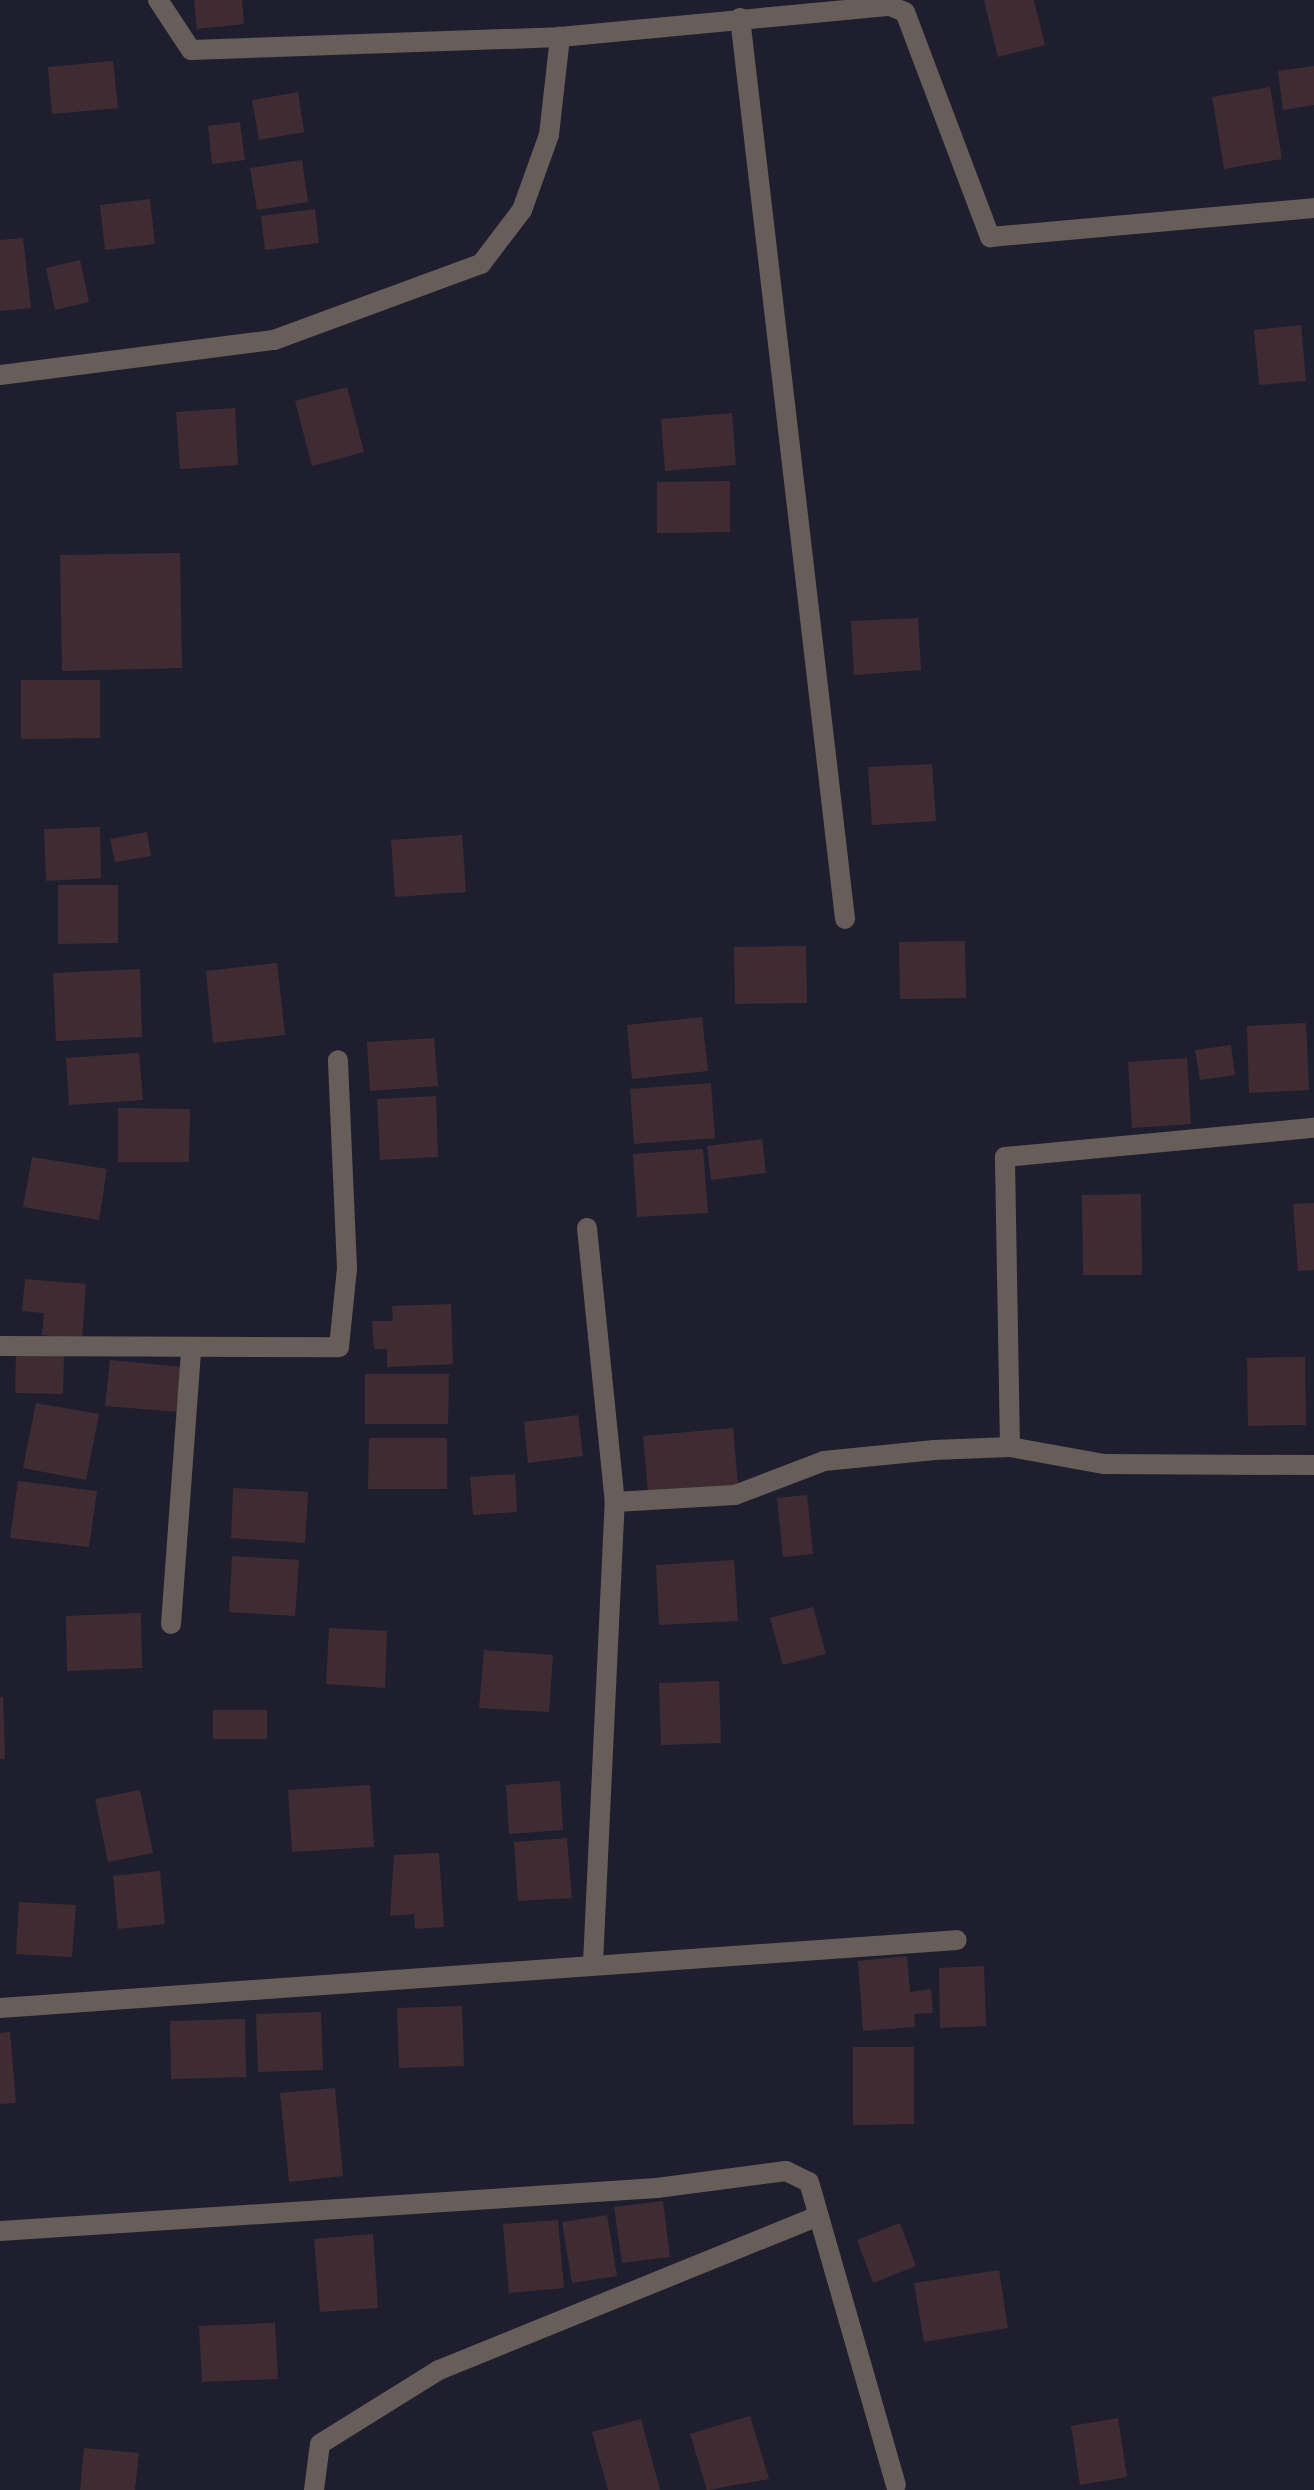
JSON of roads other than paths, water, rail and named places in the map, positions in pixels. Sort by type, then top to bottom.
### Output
[{"type":"street","points":[[158,0],[191,50],[560,37],[891,3],[905,12],[990,237],[1314,208]]},
{"type":"street","points":[[740,18],[844,919]]},
{"type":"street","points":[[0,375],[274,340],[481,264],[522,210],[548,135],[560,37]]},
{"type":"street","points":[[0,1346],[191,1352],[339,1347],[348,1268],[338,1060]]},
{"type":"street","points":[[1010,1448],[1005,1156],[1314,1128]]},
{"type":"street","points":[[587,1228],[616,1502],[593,1963]]},
{"type":"street","points":[[170,1624],[191,1352]]},
{"type":"street","points":[[616,1502],[735,1495],[824,1462],[1010,1448],[1104,1464],[1314,1465]]},
{"type":"street","points":[[0,2008],[957,1940]]},
{"type":"street","points":[[0,2231],[657,2188],[786,2171],[808,2182],[896,2486]]},
{"type":"street","points":[[314,2490],[320,2444],[440,2370],[818,2216]]}]
